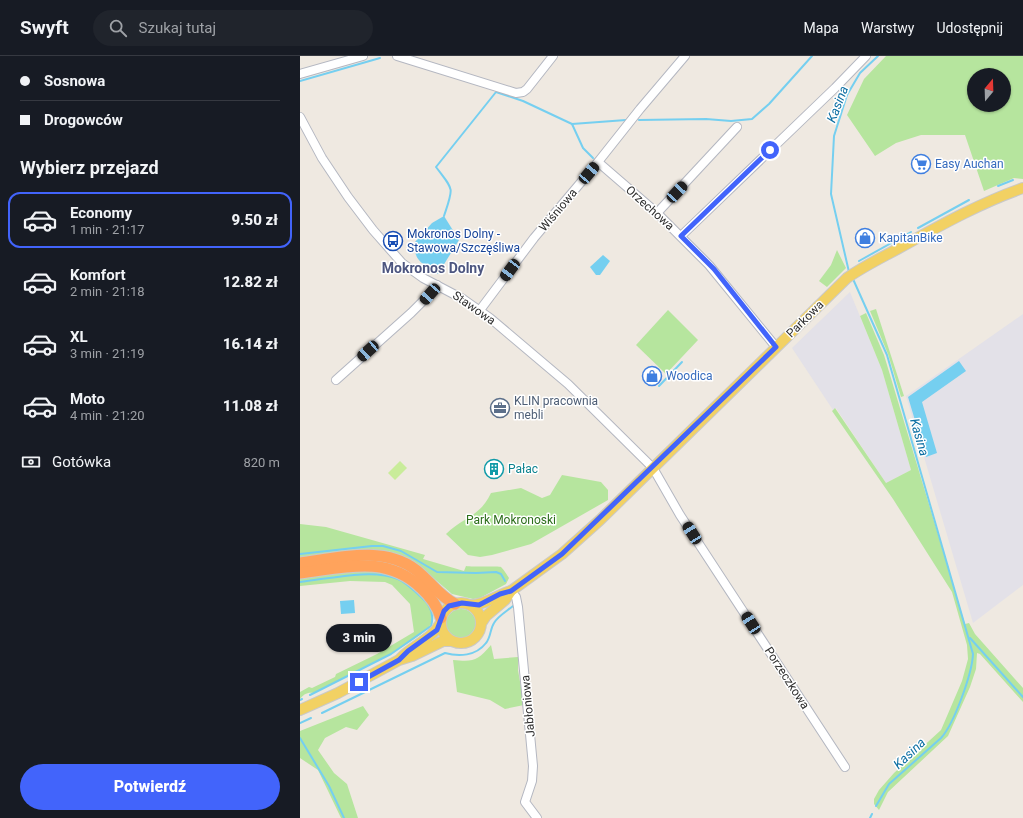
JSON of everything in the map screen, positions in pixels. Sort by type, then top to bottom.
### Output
[{"type":"highway","points":[[300,562],[372,555],[389,557],[415,569],[446,599],[455,604]]},
{"type":"highway","points":[[300,573],[365,566],[392,569],[410,578],[427,594],[438,606],[441,621]]},
{"type":"main road","name":"Parkowa","points":[[482,622],[486,616],[505,600],[511,591],[562,554],[653,468],[853,273],[987,201],[1023,188]]},
{"type":"main road","name":"Parkowa","points":[[471,605],[479,605],[500,594],[511,591]]},
{"type":"main road","points":[[300,710],[338,693],[399,660],[412,656],[443,641],[461,643],[469,642],[480,632],[482,622],[478,611],[471,605],[462,603],[449,606],[437,630],[408,651],[399,660]]},
{"type":"main road","points":[[441,621],[442,632],[451,641]]},
{"type":"street","points":[[300,74],[363,56]]},
{"type":"street","points":[[397,56],[516,93],[523,92],[527,89],[553,56]]},
{"type":"street","name":"Wiśniowa","points":[[480,310],[534,238],[685,56]]},
{"type":"street","points":[[681,236],[835,88],[866,56]]},
{"type":"street","name":"Stawowa","points":[[300,117],[332,174],[373,230],[406,266],[480,310],[568,384],[653,468]]},
{"type":"street","points":[[657,214],[737,127]]},
{"type":"street","name":"Orzechowa","points":[[598,162],[681,236],[714,269],[776,347]]},
{"type":"street","points":[[336,380],[411,313],[430,294],[436,285]]},
{"type":"street","name":"Porzeczkowa","points":[[653,468],[683,520],[845,767]]},
{"type":"street","name":"Jabłoniowa","points":[[511,591],[516,597],[518,607],[533,766],[532,781],[525,802],[537,818]]},
{"type":"shaded area","points":[[850,292],[882,370],[911,470],[886,483],[836,408],[833,410],[792,348]]},
{"type":"shaded area","points":[[1023,314],[1023,585],[973,623],[906,396]]},
{"type":"green space","points":[[886,56],[1023,56],[1023,179],[1014,178],[984,191],[965,135],[921,135],[896,143],[875,156],[847,115],[864,79]]},
{"type":"green space","points":[[837,250],[846,268],[827,287],[819,281],[831,265]]},
{"type":"green space","points":[[876,309],[904,396],[901,397],[888,354],[870,311]]},
{"type":"green space","points":[[668,310],[698,340],[666,374],[636,345]]},
{"type":"green space","points":[[866,313],[884,355],[965,624],[969,623],[975,634],[1023,688],[1023,702],[980,654],[977,653],[976,669],[970,687],[948,736],[888,792],[879,810],[874,804],[874,799],[879,790],[894,773],[941,730],[962,681],[968,659],[967,645],[952,592],[893,499],[832,411],[835,408],[886,483],[911,470],[882,370],[860,316]]},
{"type":"green space","points":[[400,461],[407,468],[395,480],[388,473]]},
{"type":"green space","name":"Park Mokronoski","points":[[562,475],[601,482],[608,490],[608,500],[531,544],[492,555],[480,557],[468,555],[446,534],[452,528],[482,507],[491,493],[521,488],[542,498],[550,495]]},
{"type":"green space","points":[[300,524],[326,527],[425,555],[423,559],[464,571],[466,566],[501,567],[509,578],[506,584],[480,598],[473,599],[452,594],[416,563],[388,551],[370,550],[300,558]]},
{"type":"green space","points":[[362,570],[396,575],[428,600],[426,603],[432,614],[432,622],[426,630],[414,640],[397,650],[314,693],[306,694],[300,699],[300,692],[335,677],[336,674],[377,654],[414,632],[410,604],[392,585],[385,582],[350,581],[300,586],[300,577]]},
{"type":"green space","points":[[461,609],[472,613],[476,624],[472,635],[461,639],[450,635],[446,624],[450,613]]},
{"type":"green space","points":[[491,645],[494,659],[518,657],[518,670],[524,705],[505,709],[490,700],[457,692],[453,660],[466,661],[475,659]]},
{"type":"green space","points":[[363,706],[369,715],[357,730],[346,727],[325,738],[318,750],[334,773],[347,784],[358,818],[341,818],[318,770],[300,758],[300,731]]},
{"type":"water","points":[[444,216],[459,240],[438,274],[417,258],[415,242],[432,223]]},
{"type":"water","points":[[603,255],[610,261],[600,275],[596,275],[590,267]]},
{"type":"water","points":[[959,361],[966,371],[922,402],[937,453],[926,457],[908,397]]},
{"type":"water","points":[[354,600],[355,613],[341,614],[340,601]]},
{"type":"waterway","points":[[639,120],[706,119],[731,121],[752,119],[769,104],[812,56]]},
{"type":"waterway","name":"Kasina","points":[[849,272],[831,194],[834,136],[847,95],[860,73],[878,56]]},
{"type":"waterway","points":[[300,81],[380,58]]},
{"type":"waterway","points":[[444,216],[451,194],[449,185],[436,167],[496,92],[523,101],[572,124],[626,120]]},
{"type":"waterway","points":[[572,124],[583,148],[593,158]]},
{"type":"waterway","points":[[998,186],[1013,180]]},
{"type":"waterway","points":[[918,228],[969,200]]},
{"type":"waterway","points":[[859,261],[911,232]]},
{"type":"waterway","name":"Kasina","points":[[853,279],[887,355],[973,654],[972,663],[962,698],[946,731],[941,738],[889,784],[876,806]]},
{"type":"waterway","points":[[659,386],[682,362]]},
{"type":"waterway","points":[[300,554],[383,546],[401,551],[437,572],[496,572],[501,574],[505,581]]},
{"type":"waterway","points":[[300,582],[363,574],[387,576],[404,582],[424,599],[432,613],[431,626],[391,654],[310,695]]},
{"type":"waterway","points":[[322,713],[445,653],[461,655],[477,651],[488,641],[496,620],[513,606]]},
{"type":"waterway","points":[[970,638],[1023,697]]},
{"type":"waterway","points":[[300,723],[311,718]]},
{"type":"waterway","points":[[300,738],[329,786],[344,818]]},
{"type":"waterway","name":"Kasina","points":[[870,818],[872,814]]},
{"type":"place","name":"Easy Auchan","points":[[921,164]]},
{"type":"place","name":"KapitanBike","points":[[865,238]]},
{"type":"place","name":"Mokronos Dolny - Stawowa/Szczęśliwa","points":[[393,241]]},
{"type":"place","name":"Woodica","points":[[652,376]]},
{"type":"place","name":"KLIN pracownia mebli","points":[[500,408]]},
{"type":"place","name":"Pałac","points":[[494,469]]},
{"type":"district","name":"Mokronos Dolny","points":[[433,268]]},
{"type":"route","points":[[359,682],[399,660],[408,651],[437,630],[444,611],[449,606],[462,603],[479,605],[500,594],[511,591],[562,554],[600,520],[776,347],[714,269],[681,236],[770,150]]}]
